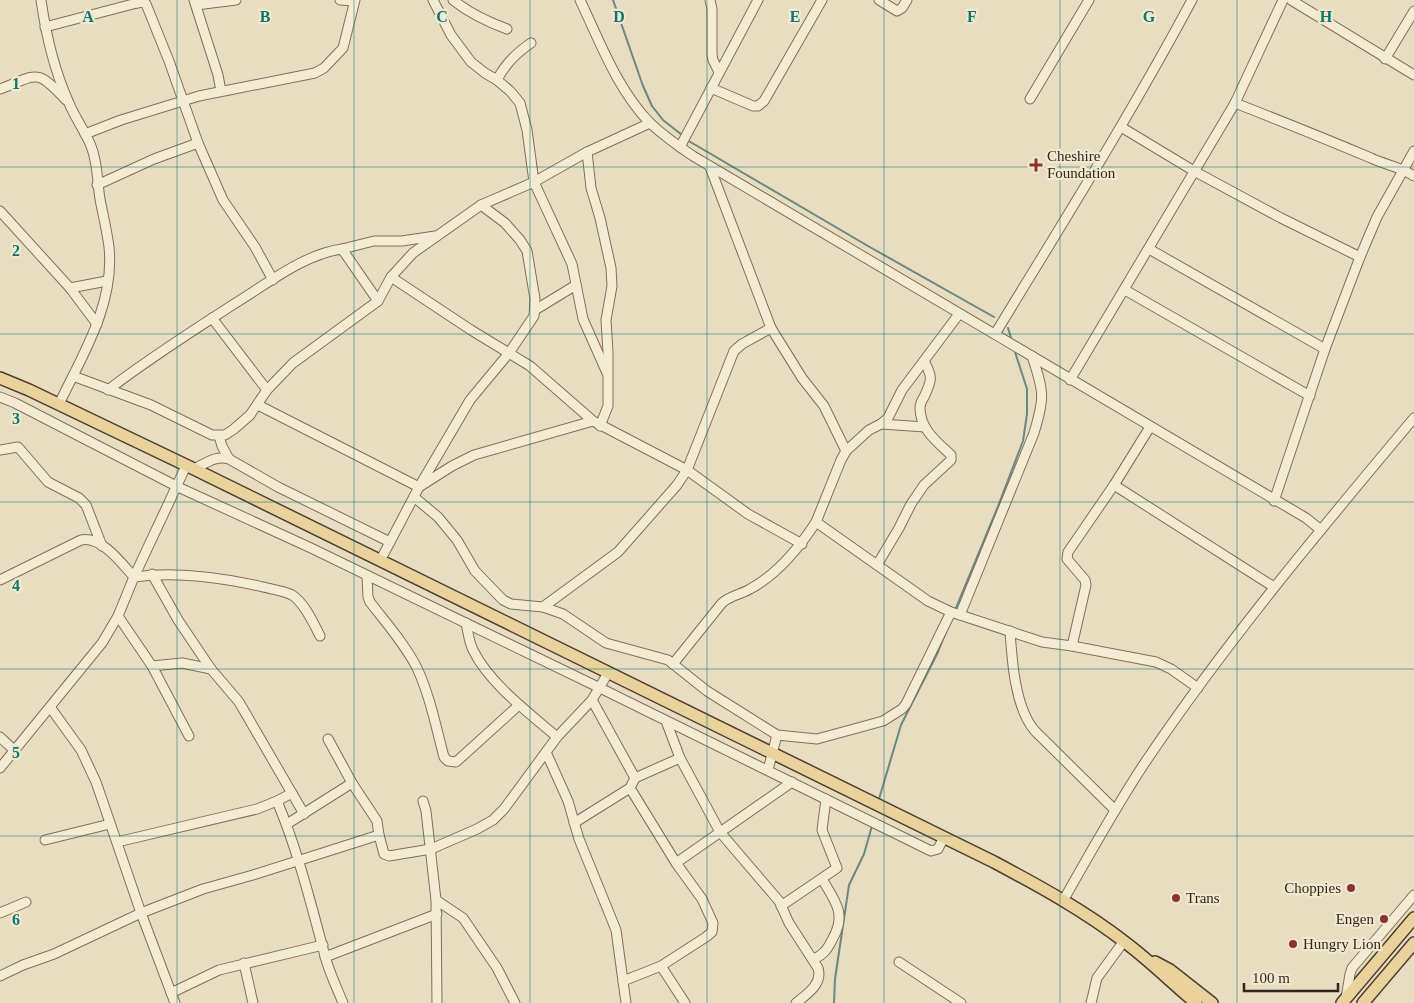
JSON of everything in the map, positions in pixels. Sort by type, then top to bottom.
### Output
[{"type":"main road","points":[[0,378],[59,404],[994,862],[1064,901],[1145,957],[1170,970],[1212,1003]]},
{"type":"main road","points":[[1344,1001],[1414,918]]},
{"type":"main road","points":[[1363,1003],[1414,943]]},
{"type":"main road","points":[[1145,957],[1157,971],[1196,1003]]},
{"type":"street","points":[[42,0],[45,27],[58,74],[69,103],[94,155],[97,168],[97,185],[109,248],[107,281],[97,324],[59,404]]},
{"type":"street","points":[[221,91],[218,75],[195,2],[236,0]]},
{"type":"street","points":[[85,134],[121,120],[184,100],[315,73],[324,68],[343,48],[355,1],[340,0]]},
{"type":"street","points":[[433,0],[451,35],[472,62],[484,74],[497,80],[510,91],[520,103],[527,130],[534,182],[572,264],[583,319],[607,373]]},
{"type":"street","points":[[453,0],[460,6],[492,23],[508,28]]},
{"type":"street","points":[[580,0],[615,74],[630,98],[650,122],[683,141],[710,167],[1306,518],[1320,530]]},
{"type":"street","points":[[710,0],[712,9],[712,54],[719,72]]},
{"type":"street","points":[[683,141],[758,0]]},
{"type":"street","points":[[712,88],[753,106],[758,106],[764,101],[822,0]]},
{"type":"street","points":[[879,0],[897,11],[902,8],[907,0]]},
{"type":"street","points":[[1030,100],[1089,0]]},
{"type":"street","points":[[996,334],[1121,126],[1192,0]]},
{"type":"street","points":[[1070,380],[1150,249],[1234,104],[1283,0]]},
{"type":"street","points":[[1291,0],[1414,76]]},
{"type":"street","points":[[45,27],[137,2],[144,2],[146,4],[184,100],[198,143],[224,200],[255,247],[273,280]]},
{"type":"street","points":[[1385,59],[1414,11]]},
{"type":"street","points":[[497,80],[511,59],[531,43]]},
{"type":"street","points":[[0,89],[31,76],[37,76],[44,79],[69,103]]},
{"type":"street","points":[[1234,104],[1344,145],[1372,159],[1403,169],[1414,176]]},
{"type":"street","points":[[73,376],[151,405],[212,435],[225,435],[234,429],[258,405],[267,390],[293,363],[378,301],[391,277],[414,253],[437,236],[481,205],[534,182],[587,152],[650,122]]},
{"type":"street","points":[[1121,126],[1194,171],[1280,218],[1360,257]]},
{"type":"street","points":[[97,185],[154,159],[198,143]]},
{"type":"street","points":[[1274,500],[1325,349],[1360,257],[1377,217],[1414,151]]},
{"type":"street","points":[[419,486],[452,466],[474,456],[597,424],[608,406],[606,320],[612,286],[611,268],[591,188],[587,152]]},
{"type":"street","points":[[710,167],[771,328],[802,378],[824,406],[846,451]]},
{"type":"street","points":[[380,561],[419,486],[470,400],[509,353],[532,320],[535,310],[527,251],[505,223],[481,205]]},
{"type":"street","points":[[0,211],[70,288],[97,324]]},
{"type":"street","points":[[108,390],[144,362],[317,254],[374,241],[402,241],[437,236]]},
{"type":"street","points":[[342,249],[378,301]]},
{"type":"street","points":[[1150,249],[1325,349]]},
{"type":"street","points":[[391,277],[530,366],[597,424],[687,470],[748,514],[802,544]]},
{"type":"street","points":[[70,288],[107,281]]},
{"type":"street","points":[[535,310],[576,285]]},
{"type":"street","points":[[1125,290],[1310,396]]},
{"type":"street","points":[[673,664],[729,597],[750,590],[777,569],[802,544],[816,522],[840,460],[846,451],[870,430],[888,418],[902,390],[959,314]]},
{"type":"street","points":[[212,318],[267,390]]},
{"type":"street","points":[[542,607],[618,552],[677,485],[687,470],[734,351],[742,344],[771,328]]},
{"type":"street","points":[[414,497],[438,517],[457,540],[475,571],[503,600],[511,604],[542,607],[563,614],[606,643],[663,658],[707,691],[777,734],[817,739],[880,722],[902,709],[906,704],[955,613],[1034,433],[1041,408],[1042,390],[1032,356]]},
{"type":"street","points":[[877,565],[911,504],[924,485],[951,460],[951,455],[932,437],[925,427],[920,407],[929,386],[931,374],[924,361]]},
{"type":"street","points":[[0,397],[178,487],[466,623],[931,851],[938,848],[944,837]]},
{"type":"street","points":[[258,405],[419,486]]},
{"type":"street","points":[[1064,901],[1115,810],[1144,764],[1198,688],[1274,587],[1414,418]]},
{"type":"street","points":[[881,424],[925,427]]},
{"type":"street","points":[[1072,646],[1086,585],[1085,580],[1067,559],[1068,552],[1150,427]]},
{"type":"street","points":[[219,436],[229,459]]},
{"type":"street","points":[[0,450],[18,447],[48,482],[79,498],[90,512],[102,546]]},
{"type":"street","points":[[0,768],[102,643],[118,616],[134,577],[178,487],[190,468],[217,458],[229,459],[278,487],[390,542]]},
{"type":"street","points":[[1114,484],[1274,587]]},
{"type":"street","points":[[1306,518],[1311,532],[1308,546]]},
{"type":"street","points":[[816,522],[928,601],[955,613],[1042,642],[1156,662],[1171,669],[1198,688]]},
{"type":"street","points":[[0,580],[80,540],[87,539],[102,546],[134,577]]},
{"type":"street","points":[[134,577],[152,574],[205,577],[280,591],[294,596],[310,616],[320,636]]},
{"type":"street","points":[[152,574],[178,620],[211,669],[239,702],[304,814]]},
{"type":"street","points":[[367,576],[370,602],[405,647],[416,667],[429,699],[444,757],[448,761],[456,762],[519,705]]},
{"type":"street","points":[[118,616],[152,666],[189,736]]},
{"type":"street","points":[[466,623],[472,647],[484,667],[519,705],[557,737]]},
{"type":"street","points":[[1010,631],[1014,678],[1028,722],[1035,732],[1115,810]]},
{"type":"street","points":[[152,666],[182,663],[211,669]]},
{"type":"street","points":[[328,739],[352,783],[377,821],[383,852],[386,855],[431,849],[477,829],[498,815],[557,737],[592,700],[608,672]]},
{"type":"street","points":[[592,700],[635,778]]},
{"type":"street","points":[[50,707],[81,750],[89,765],[175,1003]]},
{"type":"street","points":[[666,721],[680,758],[720,832],[776,898],[788,923],[814,959],[819,972],[818,981],[813,989],[796,1003]]},
{"type":"street","points":[[768,770],[777,734]]},
{"type":"street","points":[[0,737],[15,751]]},
{"type":"street","points":[[546,752],[566,794],[574,823],[594,878],[616,930],[626,1003]]},
{"type":"street","points":[[574,823],[630,788],[635,778],[680,758]]},
{"type":"street","points":[[676,862],[792,782]]},
{"type":"street","points":[[287,824],[352,783]]},
{"type":"street","points":[[623,980],[661,966],[706,938],[714,929],[713,922],[702,899],[676,862],[630,788]]},
{"type":"street","points":[[116,842],[257,809],[277,801],[292,792]]},
{"type":"street","points":[[781,906],[837,867],[822,830],[826,799]]},
{"type":"street","points":[[277,801],[299,861],[325,957],[343,1003]]},
{"type":"street","points":[[423,801],[431,849],[436,900],[437,1003]]},
{"type":"street","points":[[45,840],[110,824]]},
{"type":"street","points":[[0,976],[142,913],[203,889],[379,835]]},
{"type":"street","points":[[814,959],[826,952],[838,931],[840,922],[836,904],[822,879]]},
{"type":"street","points":[[1344,1001],[1352,968],[1414,895]]},
{"type":"street","points":[[436,900],[463,918],[498,968],[514,1003]]},
{"type":"street","points":[[0,913],[26,902]]},
{"type":"street","points":[[325,957],[436,914]]},
{"type":"street","points":[[1091,1003],[1097,978],[1124,941]]},
{"type":"street","points":[[171,993],[214,972],[244,963],[322,946]]},
{"type":"street","points":[[1404,956],[1414,948]]},
{"type":"street","points":[[899,962],[961,1003]]},
{"type":"street","points":[[244,963],[253,1003]]},
{"type":"street","points":[[661,966],[685,1003]]},
{"type":"waterway","points":[[613,0],[643,86],[652,106],[663,120],[682,135]]},
{"type":"waterway","points":[[687,140],[994,317]]},
{"type":"waterway","points":[[1008,328],[1011,338]]},
{"type":"waterway","points":[[956,608],[1023,441],[1027,414],[1027,389],[1015,352]]},
{"type":"waterway","points":[[879,799],[901,725],[937,654],[948,627]]},
{"type":"waterway","points":[[834,1003],[835,979],[849,885],[864,854],[872,826]]},
{"type":"place","name":"Cheshire Foundation","points":[[1036,165]]},
{"type":"place","name":"Choppies","points":[[1351,888]]},
{"type":"place","name":"Trans","points":[[1176,898]]},
{"type":"place","name":"Engen","points":[[1384,919]]},
{"type":"place","name":"Hungry Lion","points":[[1293,944]]}]
